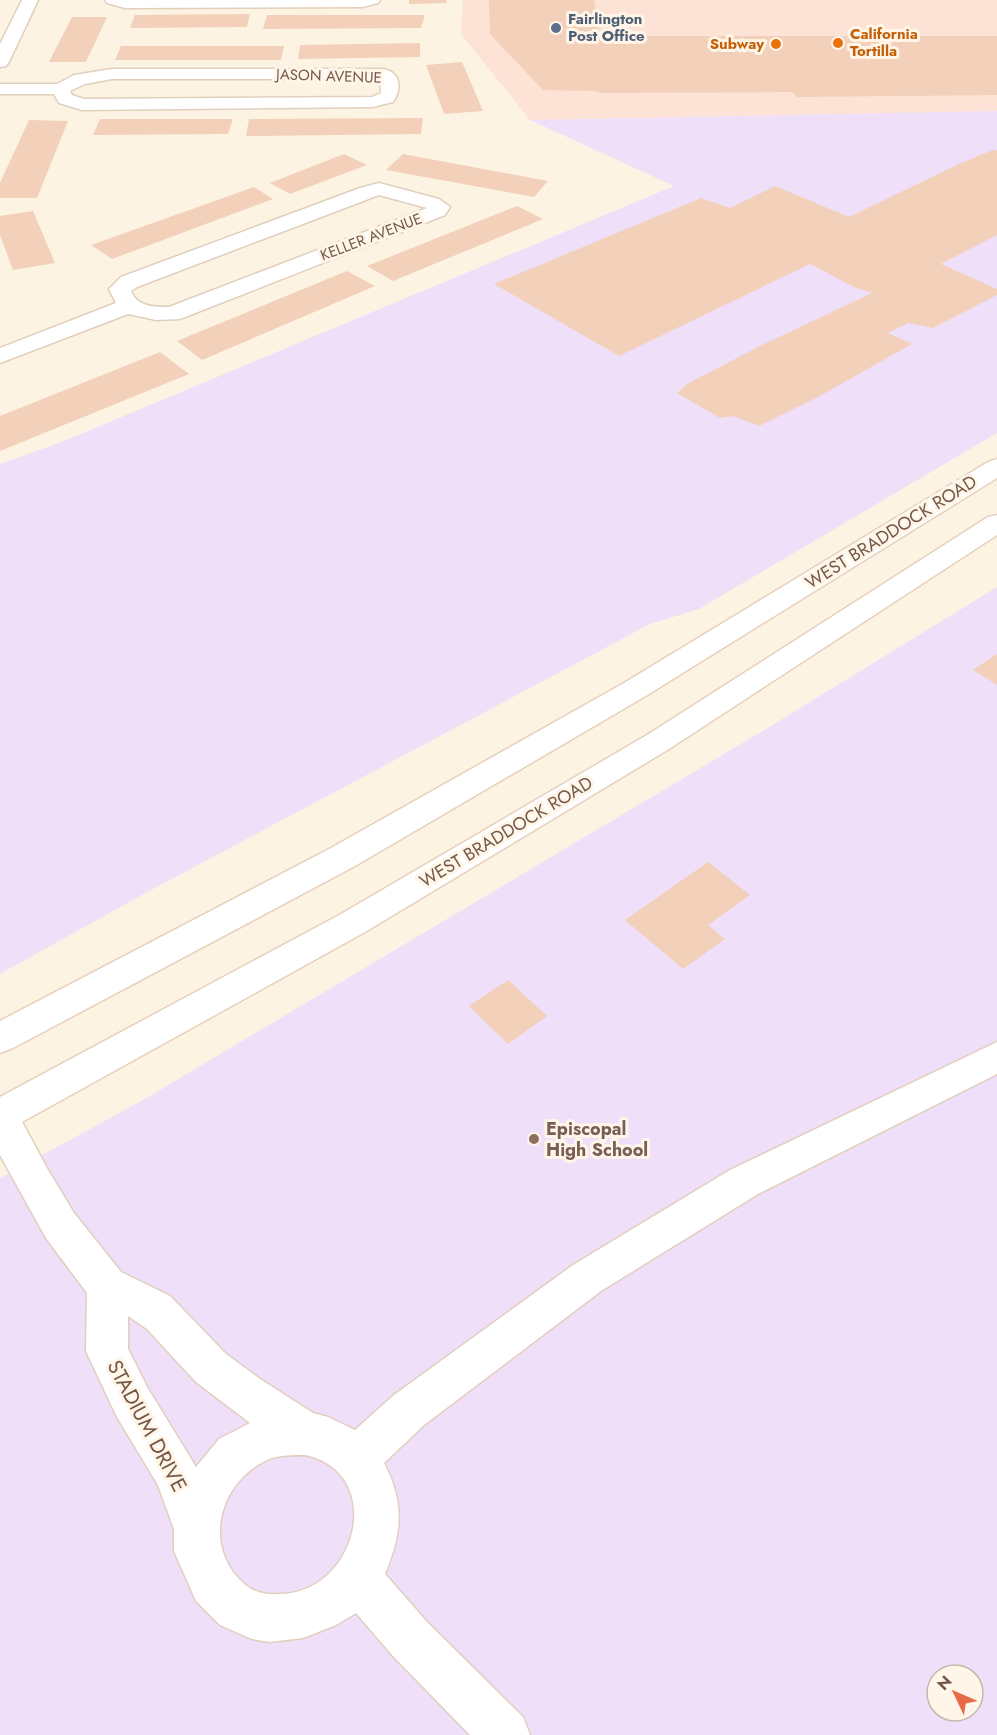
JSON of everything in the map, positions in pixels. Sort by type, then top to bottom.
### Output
[{"type":"street","points":[[0,62],[30,0]]},
{"type":"street","points":[[113,0],[125,3],[363,2],[372,0]]},
{"type":"street","name":"JASON AVENUE","points":[[0,90],[60,89],[80,79],[112,74],[384,74],[389,77],[390,93],[387,98],[373,102],[82,105],[64,99],[60,89]]},
{"type":"street","name":"KELLER AVENUE","points":[[379,189],[440,207],[438,211],[172,314],[153,314],[128,306],[122,298],[120,289],[129,282],[367,192],[379,189]]},
{"type":"street","points":[[0,332],[9,352],[128,306]]},
{"type":"street","name":"WEST BRADDOCK ROAD","points":[[0,1038],[343,857],[613,702],[997,467]]},
{"type":"street","name":"WEST BRADDOCK ROAD","points":[[0,1116],[353,923],[648,748],[997,523]]},
{"type":"street","points":[[356,1458],[409,1410],[587,1278],[744,1182],[997,1057]]},
{"type":"street","points":[[0,1116],[32,1180],[65,1231],[108,1287]]},
{"type":"street","name":"STADIUM DRIVE","points":[[108,1287],[145,1302],[161,1314],[210,1367],[237,1389],[305,1432],[333,1441],[356,1458],[370,1478],[377,1502],[377,1528],[371,1554],[357,1578],[333,1602],[301,1616],[268,1618],[238,1609],[213,1588],[199,1560],[196,1528],[176,1473],[132,1402],[107,1351],[108,1287]]},
{"type":"street","name":"STADIUM DRIVE","points":[[196,1528],[204,1496],[221,1468],[246,1447],[274,1434],[305,1432]]},
{"type":"street","points":[[357,1578],[410,1639],[505,1735]]},
{"type":"shaded area","points":[[463,0],[997,0],[997,111],[530,120],[461,34]]},
{"type":"shaded area","points":[[997,111],[997,433],[699,609],[650,624],[151,890],[0,974],[0,464],[64,441],[674,186],[530,120]]},
{"type":"shaded area","name":"Episcopal High School","points":[[997,587],[997,1735],[0,1735],[0,1178],[143,1100],[766,729]]},
{"type":"building","points":[[409,0],[446,0],[447,3],[409,4]]},
{"type":"building","points":[[489,0],[594,0],[600,36],[997,36],[997,95],[797,97],[792,92],[602,93],[543,90],[490,34]]},
{"type":"building","points":[[250,14],[247,27],[130,28],[135,15]]},
{"type":"building","points":[[267,15],[425,15],[421,28],[263,29]]},
{"type":"building","points":[[72,17],[107,17],[86,62],[49,62]]},
{"type":"building","points":[[420,43],[420,57],[298,59],[300,45]]},
{"type":"building","points":[[121,46],[284,46],[281,60],[115,60]]},
{"type":"building","points":[[462,62],[483,111],[444,114],[426,65]]},
{"type":"building","points":[[423,118],[421,134],[246,136],[249,119]]},
{"type":"building","points":[[100,119],[233,119],[228,134],[93,135]]},
{"type":"building","points":[[29,120],[68,121],[37,198],[0,198],[0,183]]},
{"type":"building","points":[[995,149],[997,151],[997,235],[941,264],[997,289],[997,295],[933,328],[908,323],[888,333],[912,344],[818,397],[759,426],[733,416],[720,418],[677,393],[687,384],[760,346],[872,293],[854,287],[810,264],[619,356],[494,284],[701,198],[730,208],[775,186],[849,217]]},
{"type":"building","points":[[344,154],[367,165],[290,194],[270,183]]},
{"type":"building","points":[[403,154],[548,181],[534,197],[386,170]]},
{"type":"building","points":[[254,187],[273,199],[112,259],[91,245]]},
{"type":"building","points":[[517,206],[543,219],[393,281],[367,266]]},
{"type":"building","points":[[33,211],[55,263],[13,270],[0,235],[0,216]]},
{"type":"building","points":[[347,271],[375,286],[202,360],[177,341]]},
{"type":"building","points":[[160,352],[189,374],[0,451],[0,416]]},
{"type":"building","points":[[997,654],[997,685],[973,670]]},
{"type":"building","points":[[708,862],[750,895],[708,925],[725,939],[683,969],[625,920]]},
{"type":"building","points":[[508,980],[547,1016],[508,1044],[469,1006]]},
{"type":"place","name":"Fairlington Post Office","points":[[556,28]]},
{"type":"place","name":"California Tortilla","points":[[838,43]]},
{"type":"place","name":"Subway","points":[[776,44]]},
{"type":"place","name":"Episcopal High School","points":[[534,1139]]}]
